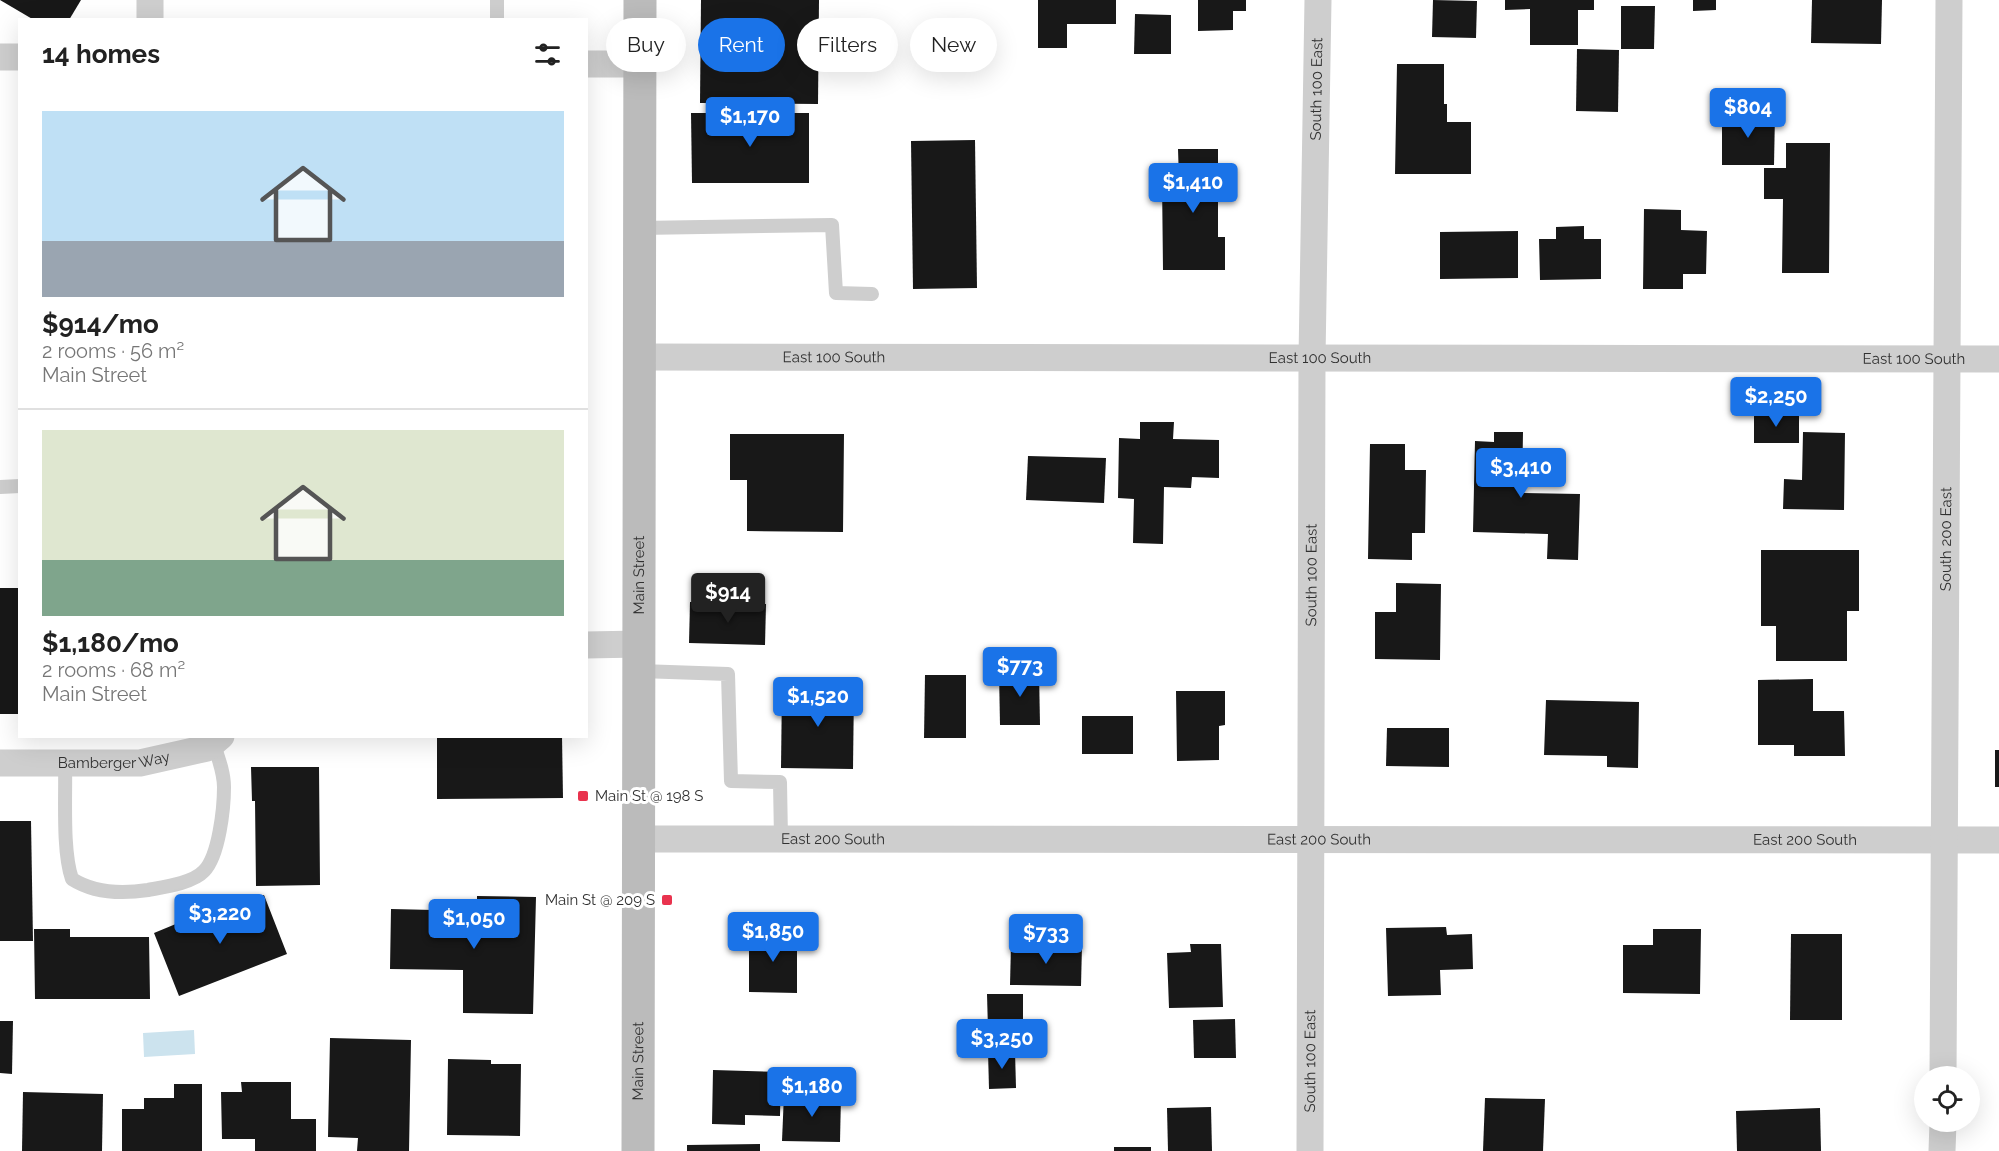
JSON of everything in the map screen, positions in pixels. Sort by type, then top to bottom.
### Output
[{"type":"main road","name":"Main Street","points":[[640,0],[640,18]]},
{"type":"main road","name":"Main Street","points":[[638,1151],[640,72]]},
{"type":"street","points":[[150,0],[150,18]]},
{"type":"street","name":"South 100 East","points":[[1310,1151],[1312,358],[1318,0]]},
{"type":"street","name":"South 200 East","points":[[1943,1066],[1948,0]]},
{"type":"street","points":[[0,57],[18,57]]},
{"type":"street","points":[[588,64],[606,64]]},
{"type":"street","name":"East 100 South","points":[[640,357],[1999,359]]},
{"type":"street","points":[[588,645],[639,657]]},
{"type":"street","name":"Bamberger Way","points":[[0,763],[140,763],[207,748],[217,739]]},
{"type":"street","name":"East 200 South","points":[[639,839],[1999,840]]},
{"type":"street","points":[[1942,1132],[1942,1151]]},
{"type":"lane","points":[[497,0],[497,18]]},
{"type":"lane","points":[[640,228],[832,225],[836,293],[872,294]]},
{"type":"lane","points":[[0,487],[18,486]]},
{"type":"lane","points":[[639,657],[728,674],[731,781],[780,782],[781,839]]},
{"type":"lane","points":[[65,762],[68,869],[72,879],[82,886],[102,891],[137,891],[173,886],[202,873],[212,862],[221,818],[224,787],[217,739]]},
{"type":"water","points":[[194,1030],[195,1054],[144,1057],[143,1033]]},
{"type":"building","points":[[0,0],[81,0],[70,18],[31,18]]},
{"type":"building","points":[[701,0],[819,0],[819,18],[797,18],[797,72],[818,72],[818,104],[700,103],[700,72],[785,72],[785,18],[701,18]]},
{"type":"building","points":[[1038,0],[1116,0],[1116,24],[1067,24],[1067,48],[1038,48]]},
{"type":"building","points":[[1198,0],[1246,0],[1246,11],[1233,11],[1233,30],[1198,31]]},
{"type":"building","points":[[1433,0],[1477,1],[1476,38],[1432,37]]},
{"type":"building","points":[[1505,0],[1594,0],[1594,10],[1578,10],[1578,45],[1530,45],[1530,9],[1505,10]]},
{"type":"building","points":[[1693,0],[1716,0],[1716,10],[1693,11]]},
{"type":"building","points":[[1812,0],[1882,0],[1881,44],[1811,43]]},
{"type":"building","points":[[1621,6],[1655,6],[1654,49],[1621,49]]},
{"type":"building","points":[[1135,14],[1171,15],[1171,54],[1134,54]]},
{"type":"building","points":[[1577,49],[1619,50],[1618,112],[1576,111]]},
{"type":"building","points":[[1397,64],[1444,64],[1444,104],[1447,104],[1447,122],[1471,122],[1471,174],[1395,174]]},
{"type":"building","points":[[691,113],[809,113],[809,183],[692,183]]},
{"type":"building","points":[[1722,113],[1775,114],[1774,165],[1722,165]]},
{"type":"building","points":[[975,140],[977,288],[913,289],[911,141]]},
{"type":"building","points":[[1786,143],[1830,143],[1829,273],[1782,273],[1783,199],[1764,199],[1764,168],[1786,168]]},
{"type":"building","points":[[1178,149],[1218,149],[1218,237],[1225,237],[1225,270],[1163,270],[1162,180],[1179,180]]},
{"type":"building","points":[[1644,209],[1681,210],[1681,230],[1707,231],[1706,274],[1683,274],[1683,289],[1643,289]]},
{"type":"building","points":[[1584,226],[1584,239],[1601,239],[1601,279],[1540,280],[1539,239],[1556,239],[1556,227]]},
{"type":"building","points":[[1518,231],[1518,278],[1440,279],[1440,232]]},
{"type":"building","points":[[1754,412],[1799,412],[1799,443],[1754,443]]},
{"type":"building","points":[[1140,422],[1174,422],[1173,439],[1219,440],[1219,478],[1192,477],[1191,488],[1164,487],[1163,544],[1133,543],[1134,499],[1118,498],[1119,438],[1140,439]]},
{"type":"building","points":[[1494,432],[1523,432],[1522,493],[1580,494],[1578,560],[1547,559],[1548,534],[1473,532],[1475,441],[1494,442]]},
{"type":"building","points":[[1803,432],[1845,433],[1844,510],[1783,509],[1784,479],[1802,480]]},
{"type":"building","points":[[730,434],[844,434],[843,532],[747,531],[747,480],[730,480]]},
{"type":"building","points":[[1370,444],[1405,444],[1405,470],[1426,470],[1425,533],[1412,533],[1412,560],[1368,559]]},
{"type":"building","points":[[1028,456],[1106,458],[1104,503],[1026,500]]},
{"type":"building","points":[[1761,550],[1859,550],[1859,611],[1847,611],[1847,661],[1776,661],[1776,626],[1761,626]]},
{"type":"building","points":[[1396,583],[1441,584],[1440,660],[1375,659],[1375,612],[1396,612]]},
{"type":"building","points":[[0,588],[18,588],[18,714],[0,714]]},
{"type":"building","points":[[690,602],[766,604],[765,645],[689,643]]},
{"type":"building","points":[[1039,671],[1040,725],[1000,725],[999,672]]},
{"type":"building","points":[[925,675],[966,675],[966,738],[924,738]]},
{"type":"building","points":[[1813,679],[1813,711],[1844,711],[1845,756],[1794,756],[1794,745],[1758,745],[1758,680]]},
{"type":"building","points":[[782,687],[854,688],[853,769],[781,768]]},
{"type":"building","points":[[1176,691],[1225,691],[1225,725],[1219,726],[1219,760],[1177,761]]},
{"type":"building","points":[[1546,700],[1639,702],[1638,768],[1607,767],[1607,756],[1544,755]]},
{"type":"building","points":[[1082,716],[1133,716],[1133,754],[1082,754]]},
{"type":"building","points":[[1387,728],[1449,728],[1449,767],[1386,766]]},
{"type":"building","points":[[437,738],[562,738],[563,798],[437,799]]},
{"type":"building","points":[[1995,750],[1999,750],[1999,787],[1995,787]]},
{"type":"building","points":[[251,767],[319,767],[320,885],[256,886],[255,801],[252,801]]},
{"type":"building","points":[[0,821],[31,821],[33,941],[0,941]]},
{"type":"building","points":[[264,895],[287,954],[179,996],[154,933],[183,921],[185,925]]},
{"type":"building","points":[[477,896],[536,897],[533,1014],[463,1013],[463,970],[390,969],[391,909],[477,911]]},
{"type":"building","points":[[1446,927],[1447,935],[1472,934],[1473,969],[1440,970],[1441,995],[1388,996],[1386,928]]},
{"type":"building","points":[[34,929],[70,929],[70,937],[149,937],[150,999],[35,999]]},
{"type":"building","points":[[1653,929],[1701,929],[1700,994],[1623,993],[1623,945],[1653,945]]},
{"type":"building","points":[[749,934],[797,934],[797,993],[749,992]]},
{"type":"building","points":[[1791,934],[1842,934],[1842,1020],[1790,1020]]},
{"type":"building","points":[[1011,944],[1082,945],[1081,986],[1010,985]]},
{"type":"building","points":[[1190,944],[1221,944],[1223,1007],[1169,1008],[1167,953],[1191,952]]},
{"type":"building","points":[[987,994],[1023,994],[1023,1030],[988,1030]]},
{"type":"building","points":[[1235,1019],[1236,1058],[1194,1058],[1193,1020]]},
{"type":"building","points":[[0,1021],[13,1021],[12,1074],[0,1073]]},
{"type":"building","points":[[330,1038],[411,1040],[409,1151],[357,1151],[358,1138],[328,1137]]},
{"type":"building","points":[[988,1051],[1015,1051],[1016,1088],[989,1089]]},
{"type":"building","points":[[448,1059],[491,1060],[491,1064],[521,1064],[520,1136],[447,1135]]},
{"type":"building","points":[[713,1070],[781,1072],[780,1116],[745,1115],[745,1125],[712,1124]]},
{"type":"building","points":[[241,1082],[291,1082],[291,1119],[316,1119],[316,1151],[255,1151],[255,1139],[222,1139],[221,1092],[242,1092]]},
{"type":"building","points":[[174,1084],[202,1084],[202,1151],[122,1151],[122,1109],[144,1109],[144,1098],[174,1098]]},
{"type":"building","points":[[23,1092],[103,1094],[102,1151],[22,1151]]},
{"type":"building","points":[[784,1094],[841,1095],[840,1142],[782,1141]]},
{"type":"building","points":[[1485,1098],[1545,1099],[1543,1151],[1483,1151]]},
{"type":"building","points":[[1211,1107],[1212,1151],[1168,1151],[1167,1108]]},
{"type":"building","points":[[1820,1108],[1821,1151],[1737,1151],[1736,1111]]},
{"type":"building","points":[[760,1144],[760,1151],[687,1151],[687,1145]]},
{"type":"building","points":[[1114,1147],[1151,1147],[1151,1151],[1114,1151]]},
{"type":"place","name":"Main St @ 198 S","points":[[583,796]]},
{"type":"place","name":"Main St @ 209 S","points":[[667,900]]}]
